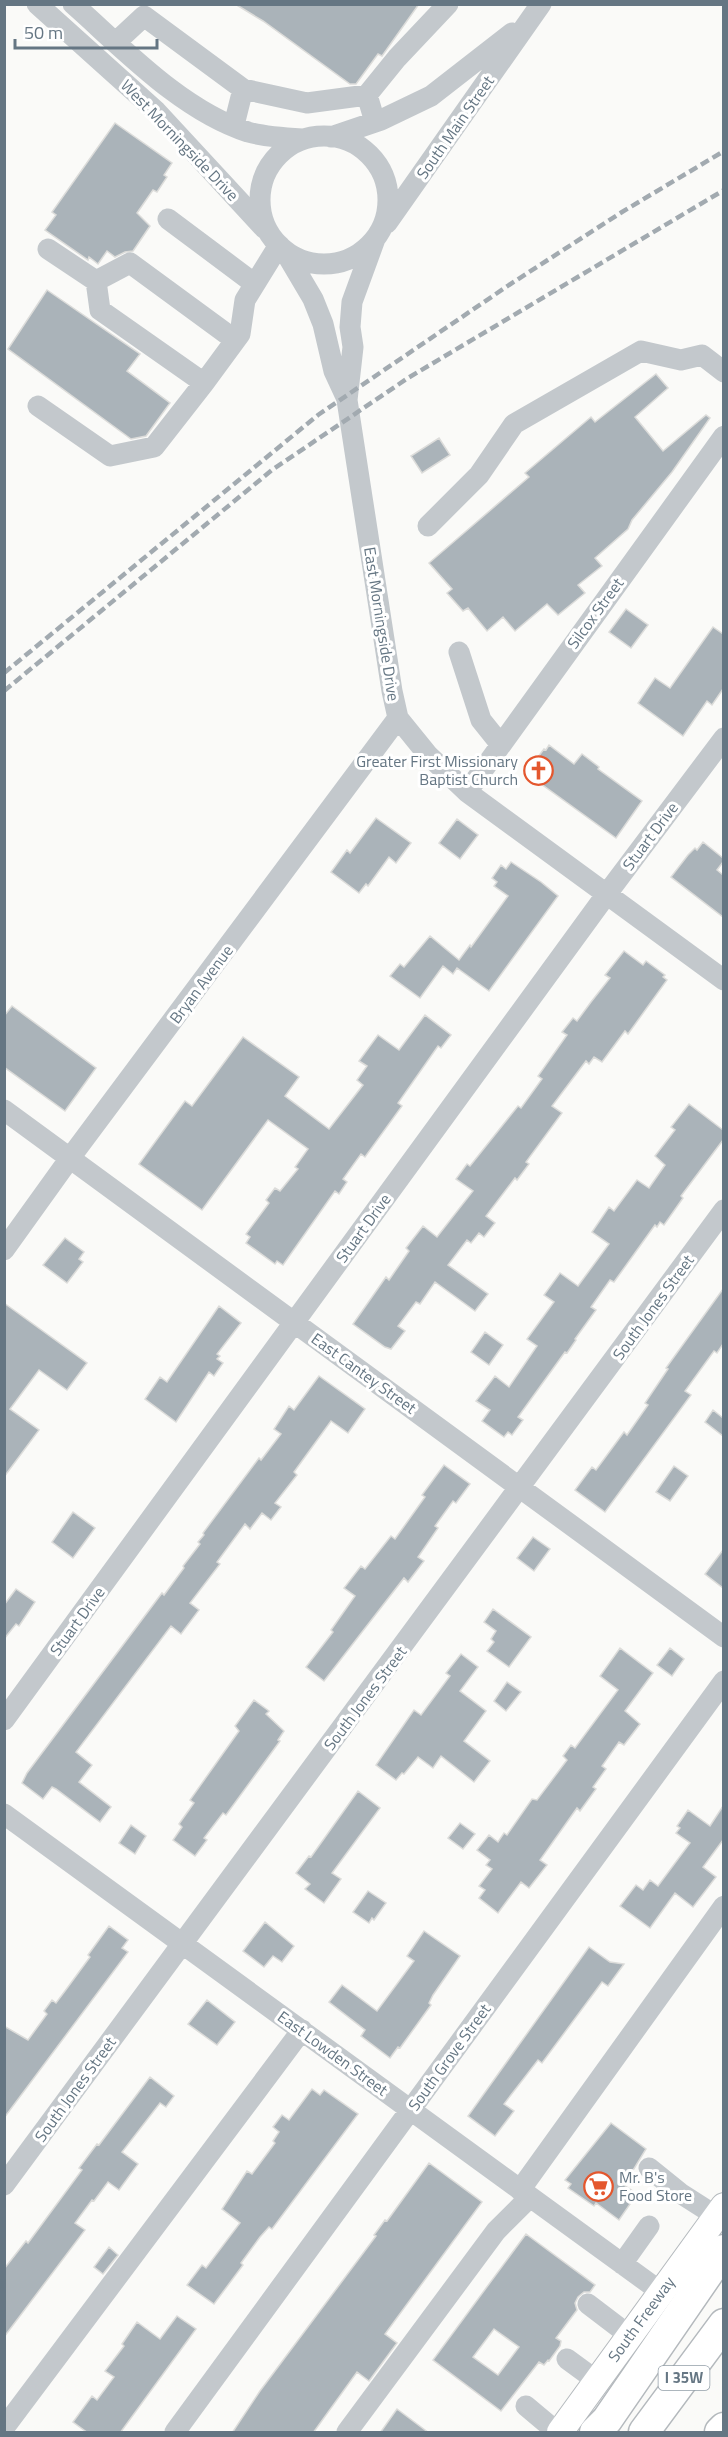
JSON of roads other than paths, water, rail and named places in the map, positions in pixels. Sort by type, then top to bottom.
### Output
[{"type":"highway","points":[[595,2433],[607,2420],[723,2250]]},
{"type":"highway","name":"I 35W","points":[[644,2433],[723,2324]]},
{"type":"highway","points":[[720,2433],[723,2428]]},
{"type":"main road","name":"South Freeway","points":[[558,2433],[720,2211]]},
{"type":"street","name":"West Morningside Drive","points":[[37,4],[156,111],[276,241],[313,299],[323,324],[334,371],[347,400]]},
{"type":"street","name":"West Morningside Drive","points":[[73,4],[178,96],[234,125],[269,137],[303,139]]},
{"type":"street","points":[[116,42],[144,16],[243,89],[307,103],[367,95],[397,58],[448,4]]},
{"type":"street","name":"South Main Street","points":[[331,137],[375,122],[431,96],[536,11]]},
{"type":"street","name":"South Main Street","points":[[377,238],[536,11]]},
{"type":"street","points":[[234,125],[243,89]]},
{"type":"street","points":[[367,95],[375,122]]},
{"type":"street","points":[[347,400],[353,346],[350,327],[352,302],[377,238],[386,222],[389,199],[384,175],[371,155],[352,142],[331,137],[303,139],[282,152],[266,172],[260,197],[261,212],[276,241],[292,256],[313,263],[336,264],[356,256],[377,238]]},
{"type":"street","points":[[168,219],[255,284]]},
{"type":"street","points":[[38,406],[110,456],[154,447],[240,334],[245,300],[276,241]]},
{"type":"street","points":[[48,249],[96,281],[100,310],[204,383]]},
{"type":"street","points":[[96,281],[130,263],[235,340]]},
{"type":"street","points":[[428,526],[479,475],[514,424],[641,351],[681,360],[702,355],[723,372]]},
{"type":"street","name":"East Morningside Drive","points":[[347,400],[398,718],[428,755],[467,792],[723,980]]},
{"type":"street","name":"Silcox Street","points":[[467,792],[723,435]]},
{"type":"street","points":[[459,652],[481,720],[501,745]]},
{"type":"street","name":"Bryan Avenue","points":[[4,1250],[398,718]]},
{"type":"street","name":"Stuart Drive","points":[[4,1720],[723,738]]},
{"type":"street","name":"East Cantey Street","points":[[4,1110],[723,1637]]},
{"type":"street","name":"South Jones Street","points":[[4,2185],[723,1210]]},
{"type":"street","name":"South Grove Street","points":[[175,2433],[723,1681]]},
{"type":"street","name":"East Lowden Street","points":[[4,1814],[661,2292]]},
{"type":"street","points":[[348,2433],[525,2193],[723,1906]]},
{"type":"street","points":[[4,2428],[302,2030]]},
{"type":"street","points":[[649,2168],[680,2193],[720,2211]]},
{"type":"street","points":[[622,2264],[649,2226]]},
{"type":"street","points":[[588,2304],[630,2336]]},
{"type":"street","points":[[567,2359],[597,2381]]},
{"type":"street","points":[[526,2406],[558,2433]]},
{"type":"railway","points":[[4,673],[318,415],[509,285],[622,212],[724,151]]},
{"type":"railway","points":[[4,691],[272,470],[408,378],[724,190]]},
{"type":"place","name":"Greater First Missionary Baptist Church","points":[[539,770]]},
{"type":"place","name":"Mr. B's Food Store","points":[[598,2186]]}]
